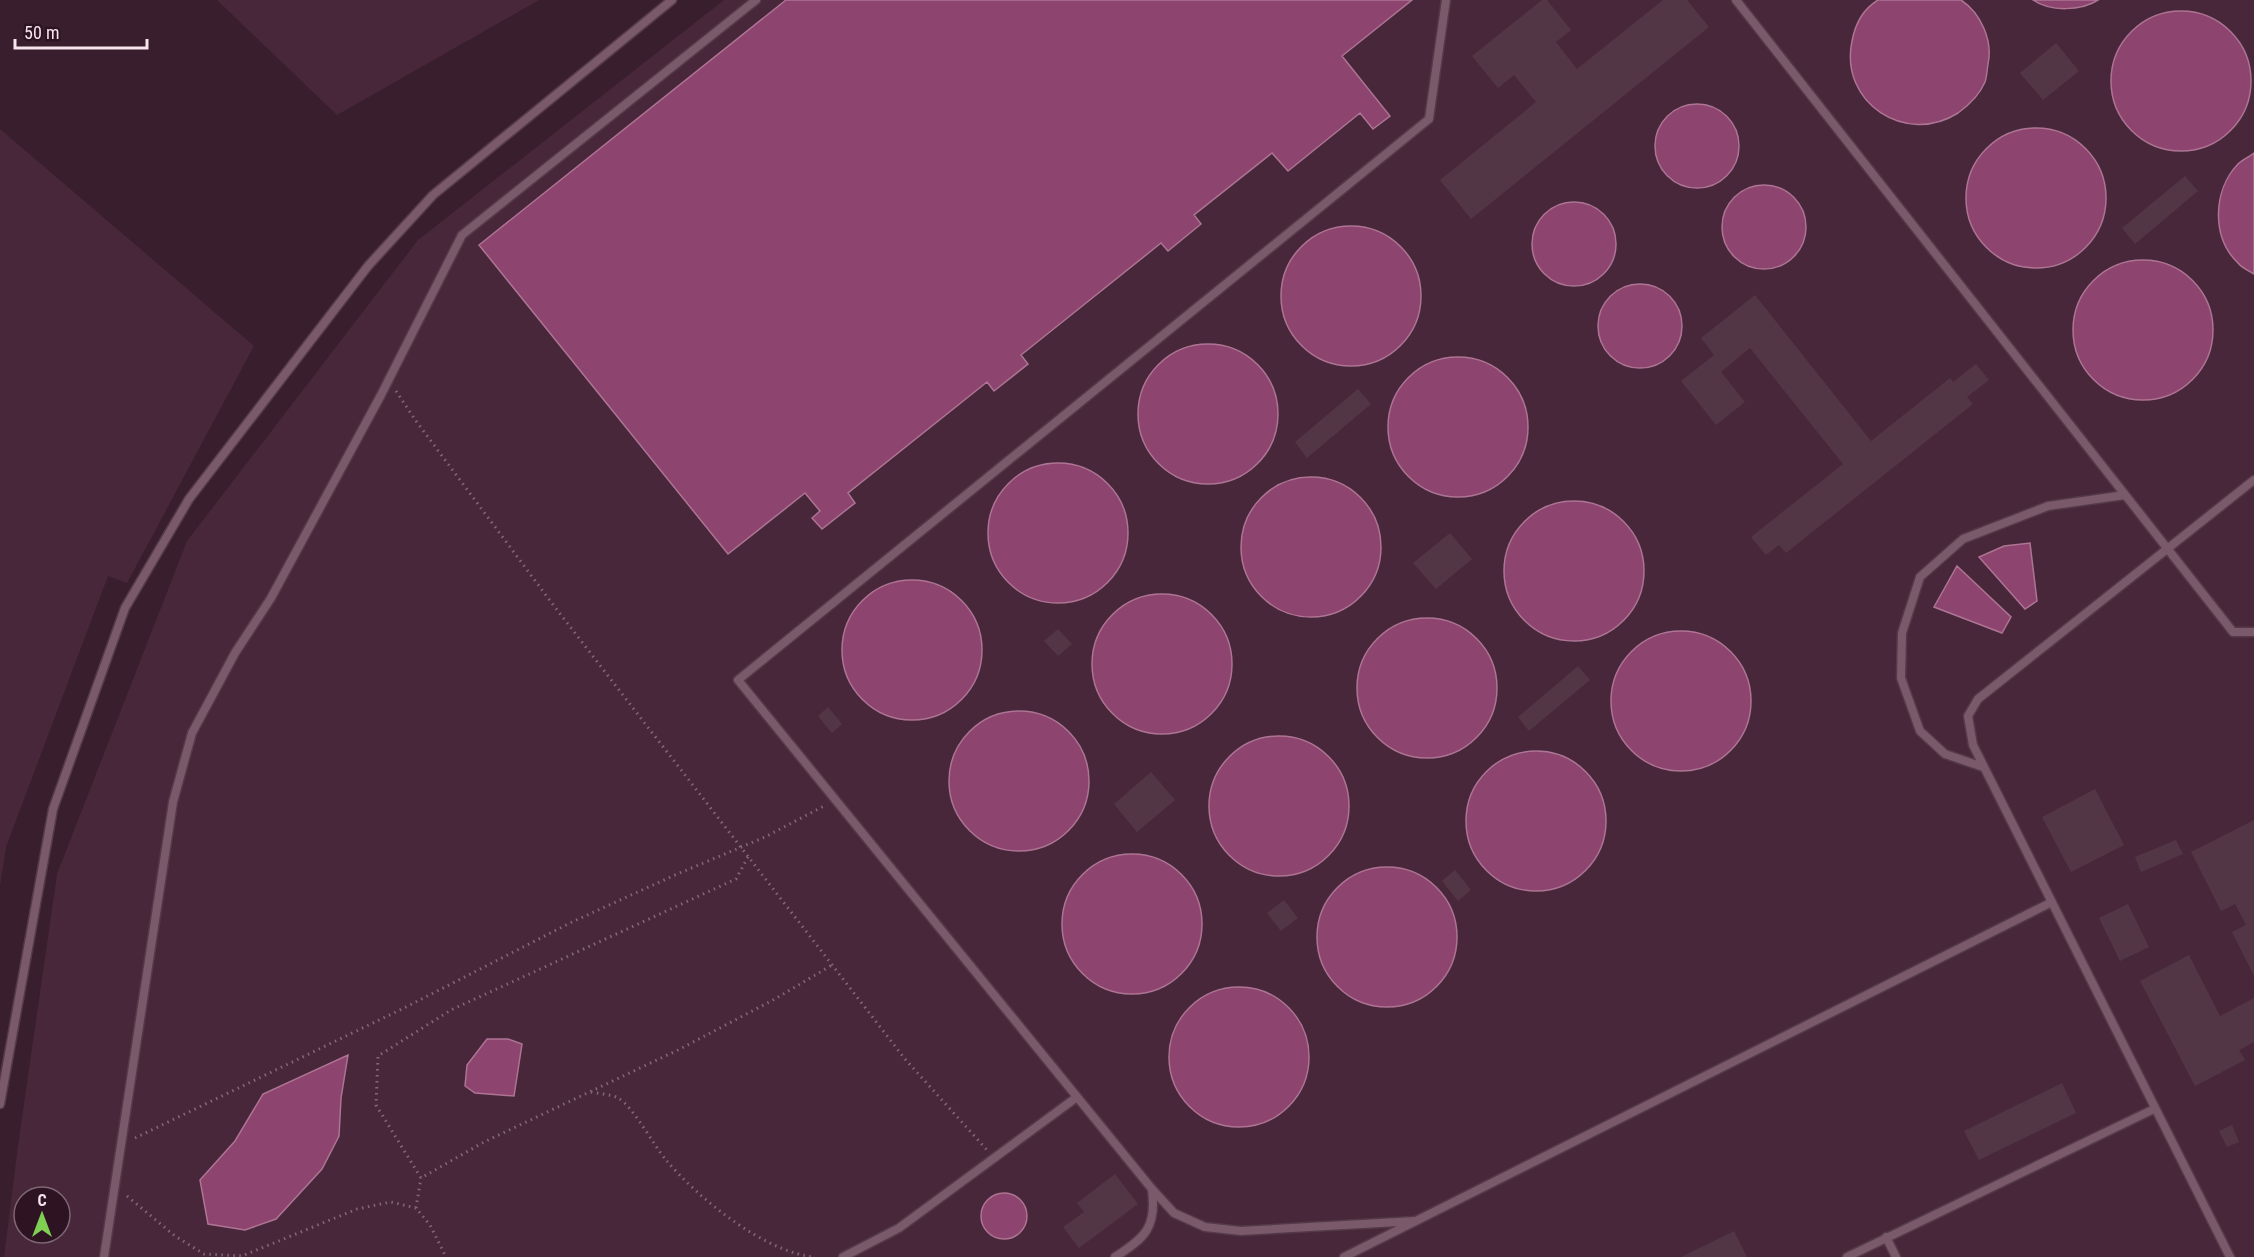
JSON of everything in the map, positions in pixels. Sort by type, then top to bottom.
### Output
[{"type":"lane","points":[[0,1104],[53,809],[125,608],[189,500],[368,266],[433,195],[672,0]]},
{"type":"lane","points":[[104,1257],[123,1144],[173,802],[192,733],[235,653],[271,598],[389,380],[462,235],[756,0]]},
{"type":"lane","points":[[1415,1221],[1241,1231],[1204,1227],[1174,1213],[1152,1189],[738,680],[1429,119],[1446,0]]},
{"type":"lane","points":[[1736,0],[2233,632],[2254,632]]},
{"type":"lane","points":[[2230,1257],[1972,745],[1968,716],[1978,699],[2254,480]]},
{"type":"lane","points":[[1983,767],[1945,754],[1920,731],[1901,678],[1902,633],[1920,577],[1963,539],[2048,506],[2125,495]]},
{"type":"lane","points":[[1344,1257],[2052,902]]},
{"type":"lane","points":[[843,1257],[899,1228],[1077,1097]]},
{"type":"lane","points":[[1847,1257],[2154,1109]]},
{"type":"lane","points":[[1115,1257],[1132,1246],[1151,1225],[1155,1207],[1152,1189]]},
{"type":"lane","points":[[1886,1237],[1896,1257]]},
{"type":"path","points":[[389,380],[416,421],[547,597],[748,858],[905,1059],[994,1158]]},
{"type":"path","points":[[123,1144],[373,1023],[572,922],[765,837],[836,800]]},
{"type":"path","points":[[416,1208],[422,1178],[375,1105],[378,1056],[451,1010],[736,879],[748,858]]},
{"type":"path","points":[[422,1178],[484,1142],[678,1050],[775,999],[832,965]]},
{"type":"path","points":[[589,1092],[618,1098],[636,1118],[666,1161],[718,1209],[754,1235],[801,1256],[814,1257]]},
{"type":"path","points":[[116,1187],[175,1236],[204,1254],[242,1256],[357,1209],[391,1202],[416,1208],[430,1226],[446,1257]]},
{"type":"shaded area","points":[[217,0],[539,0],[337,115]]},
{"type":"shaded area","points":[[724,0],[2254,0],[2254,1257],[4,1257],[12,1194],[12,1245],[72,1245],[72,1185],[13,1185],[57,874],[187,541],[418,240]]},
{"type":"shaded area","points":[[786,0],[1412,0],[1342,56],[1390,116],[1373,129],[1360,113],[1288,171],[1272,153],[1194,215],[1201,224],[1168,251],[1161,243],[1021,355],[1028,364],[994,391],[987,382],[848,493],[855,503],[822,529],[812,518],[820,511],[805,493],[728,554],[479,245]]},
{"type":"shaded area","points":[[1878,0],[1961,0],[1980,20],[1989,46],[1987,75],[1977,95],[1958,113],[1938,122],[1918,124],[1898,121],[1881,113],[1866,100],[1856,83],[1851,63],[1852,41],[1861,18]]},
{"type":"shaded area","points":[[2033,0],[2098,0],[2091,4],[2066,9],[2048,7]]},
{"type":"shaded area","points":[[2181,11],[2208,17],[2220,23],[2230,32],[2239,42],[2245,54],[2251,81],[2245,108],[2239,120],[2230,130],[2220,139],[2208,145],[2181,151],[2154,145],[2142,139],[2132,130],[2123,120],[2117,108],[2111,81],[2117,54],[2123,42],[2132,32],[2142,23],[2154,17]]},
{"type":"shaded area","points":[[1697,104],[1713,107],[1727,116],[1736,130],[1739,146],[1736,162],[1727,176],[1713,185],[1697,188],[1681,185],[1667,176],[1658,162],[1655,146],[1658,130],[1667,116],[1681,107]]},
{"type":"shaded area","points":[[2036,128],[2063,134],[2075,140],[2085,149],[2094,159],[2100,171],[2106,198],[2100,225],[2094,237],[2085,247],[2075,256],[2063,262],[2036,268],[2009,262],[1997,256],[1987,247],[1978,237],[1972,225],[1966,198],[1972,171],[1978,159],[1987,149],[1997,140],[2009,134]]},
{"type":"shaded area","points":[[0,129],[254,346],[127,583],[108,576],[6,847],[0,886]]},
{"type":"shaded area","points":[[2254,153],[2254,274],[2241,266],[2229,252],[2223,240],[2218,214],[2224,187],[2230,175],[2240,163]]},
{"type":"shaded area","points":[[1764,185],[1780,188],[1794,197],[1803,211],[1806,227],[1803,243],[1794,257],[1780,266],[1764,269],[1748,266],[1734,257],[1725,243],[1722,227],[1725,211],[1734,197],[1748,188]]},
{"type":"shaded area","points":[[1574,202],[1590,205],[1604,214],[1613,228],[1616,244],[1613,260],[1604,274],[1590,283],[1574,286],[1558,283],[1544,274],[1535,260],[1532,244],[1535,228],[1544,214],[1558,205]]},
{"type":"shaded area","points":[[1351,226],[1378,232],[1390,238],[1400,247],[1409,257],[1415,269],[1421,296],[1415,323],[1409,335],[1400,345],[1390,354],[1378,360],[1351,366],[1324,360],[1312,354],[1302,345],[1293,335],[1287,323],[1281,296],[1287,269],[1293,257],[1302,247],[1312,238],[1324,232]]},
{"type":"shaded area","points":[[2143,260],[2170,266],[2182,272],[2192,281],[2201,291],[2207,303],[2213,330],[2207,357],[2201,369],[2192,379],[2182,388],[2170,394],[2143,400],[2116,394],[2104,388],[2094,379],[2085,369],[2079,357],[2073,330],[2079,303],[2085,291],[2094,281],[2104,272],[2116,266]]},
{"type":"shaded area","points":[[1640,284],[1656,287],[1670,296],[1679,310],[1682,326],[1679,342],[1670,356],[1656,365],[1640,368],[1624,365],[1610,356],[1601,342],[1598,326],[1601,310],[1610,296],[1624,287]]},
{"type":"shaded area","points":[[1208,344],[1235,350],[1247,356],[1257,365],[1266,375],[1272,387],[1278,414],[1272,441],[1266,453],[1257,463],[1247,472],[1235,478],[1208,484],[1181,478],[1169,472],[1159,463],[1150,453],[1144,441],[1138,414],[1144,387],[1150,375],[1159,365],[1169,356],[1181,350]]},
{"type":"shaded area","points":[[1458,357],[1485,363],[1497,369],[1507,378],[1516,388],[1522,400],[1528,427],[1522,454],[1516,466],[1507,476],[1497,485],[1485,491],[1458,497],[1431,491],[1419,485],[1409,476],[1400,466],[1394,454],[1388,427],[1394,400],[1400,388],[1409,378],[1419,369],[1431,363]]},
{"type":"shaded area","points":[[1058,463],[1085,469],[1097,475],[1107,484],[1116,494],[1122,506],[1128,533],[1122,560],[1116,572],[1107,582],[1097,591],[1085,597],[1058,603],[1031,597],[1019,591],[1009,582],[1000,572],[994,560],[988,533],[994,506],[1000,494],[1009,484],[1019,475],[1031,469]]},
{"type":"shaded area","points":[[1311,477],[1338,483],[1350,489],[1360,498],[1369,508],[1375,520],[1381,547],[1375,574],[1369,586],[1360,596],[1350,605],[1338,611],[1311,617],[1284,611],[1272,605],[1262,596],[1253,586],[1247,574],[1241,547],[1247,520],[1253,508],[1262,498],[1272,489],[1284,483]]},
{"type":"shaded area","points":[[1574,501],[1601,507],[1613,513],[1623,522],[1632,532],[1638,544],[1644,571],[1638,598],[1632,610],[1623,620],[1613,629],[1601,635],[1574,641],[1547,635],[1535,629],[1525,620],[1516,610],[1510,598],[1504,571],[1510,544],[1516,532],[1525,522],[1535,513],[1547,507]]},
{"type":"shaded area","points":[[2030,543],[2037,601],[2025,609],[1979,557],[2004,546]]},
{"type":"shaded area","points":[[1957,566],[2011,617],[2002,633],[1934,607]]},
{"type":"shaded area","points":[[912,580],[939,586],[951,592],[961,601],[970,611],[976,623],[982,650],[976,677],[970,689],[961,699],[951,708],[939,714],[912,720],[885,714],[873,708],[863,699],[854,689],[848,677],[842,650],[848,623],[854,611],[863,601],[873,592],[885,586]]},
{"type":"shaded area","points":[[1162,594],[1189,600],[1201,606],[1211,615],[1220,625],[1226,637],[1232,664],[1226,691],[1220,703],[1211,713],[1201,722],[1189,728],[1162,734],[1135,728],[1123,722],[1113,713],[1104,703],[1098,691],[1092,664],[1098,637],[1104,625],[1113,615],[1123,606],[1135,600]]},
{"type":"shaded area","points":[[1427,618],[1454,624],[1466,630],[1476,639],[1485,649],[1491,661],[1497,688],[1491,715],[1485,727],[1476,737],[1466,746],[1454,752],[1427,758],[1400,752],[1388,746],[1378,737],[1369,727],[1363,715],[1357,688],[1363,661],[1369,649],[1378,639],[1388,630],[1400,624]]},
{"type":"shaded area","points":[[1681,631],[1708,637],[1720,643],[1730,652],[1739,662],[1745,674],[1751,701],[1745,728],[1739,740],[1730,750],[1720,759],[1708,765],[1681,771],[1654,765],[1642,759],[1632,750],[1623,740],[1617,728],[1611,701],[1617,674],[1623,662],[1632,652],[1642,643],[1654,637]]},
{"type":"shaded area","points":[[1019,711],[1046,717],[1058,723],[1068,732],[1077,742],[1083,754],[1089,781],[1083,808],[1077,820],[1068,830],[1058,839],[1046,845],[1019,851],[992,845],[980,839],[970,830],[961,820],[955,808],[949,781],[955,754],[961,742],[970,732],[980,723],[992,717]]},
{"type":"shaded area","points":[[1279,736],[1306,742],[1318,748],[1328,757],[1337,767],[1343,779],[1349,806],[1343,833],[1337,845],[1328,855],[1318,864],[1306,870],[1279,876],[1252,870],[1240,864],[1230,855],[1221,845],[1215,833],[1209,806],[1215,779],[1221,767],[1230,757],[1240,748],[1252,742]]},
{"type":"shaded area","points":[[1536,751],[1563,757],[1575,763],[1585,772],[1594,782],[1600,794],[1606,821],[1600,848],[1594,860],[1585,870],[1575,879],[1563,885],[1536,891],[1509,885],[1497,879],[1487,870],[1478,860],[1472,848],[1466,821],[1472,794],[1478,782],[1487,772],[1497,763],[1509,757]]},
{"type":"shaded area","points":[[1132,854],[1159,860],[1171,866],[1181,875],[1190,885],[1196,897],[1202,924],[1196,951],[1190,963],[1181,973],[1171,982],[1159,988],[1132,994],[1105,988],[1093,982],[1083,973],[1074,963],[1068,951],[1062,924],[1068,897],[1074,885],[1083,875],[1093,866],[1105,860]]},
{"type":"shaded area","points":[[1387,867],[1414,873],[1426,879],[1436,888],[1445,898],[1451,910],[1457,937],[1451,964],[1445,976],[1436,986],[1426,995],[1414,1001],[1387,1007],[1360,1001],[1348,995],[1338,986],[1329,976],[1323,964],[1317,937],[1323,910],[1329,898],[1338,888],[1348,879],[1360,873]]},
{"type":"shaded area","points":[[1239,987],[1266,993],[1278,999],[1288,1008],[1297,1018],[1303,1030],[1309,1057],[1303,1084],[1297,1096],[1288,1106],[1278,1115],[1266,1121],[1239,1127],[1212,1121],[1200,1115],[1190,1106],[1181,1096],[1175,1084],[1169,1057],[1175,1030],[1181,1018],[1190,1008],[1200,999],[1212,993]]},
{"type":"shaded area","points":[[487,1039],[508,1039],[522,1044],[514,1096],[475,1093],[465,1086],[467,1065]]},
{"type":"shaded area","points":[[348,1055],[341,1098],[339,1136],[322,1169],[276,1219],[245,1230],[208,1224],[200,1180],[235,1141],[263,1094]]},
{"type":"shaded area","points":[[1009,1193],[1021,1199],[1026,1207],[1026,1225],[1021,1233],[1013,1238],[999,1239],[991,1236],[984,1229],[981,1211],[984,1203],[991,1196]]},
{"type":"building","points":[[1542,0],[1547,0],[1571,30],[1556,42],[1577,69],[1663,0],[1687,0],[1709,27],[1471,219],[1440,180],[1536,102],[1514,75],[1498,88],[1472,56]]},
{"type":"building","points":[[2056,43],[2079,71],[2043,100],[2020,73]]},
{"type":"building","points":[[2185,176],[2198,191],[2135,244],[2122,228]]},
{"type":"building","points":[[1755,295],[1871,441],[1950,378],[1953,382],[1976,364],[1989,380],[1967,397],[1973,404],[1786,553],[1779,545],[1766,555],[1751,537],[1843,464],[1750,348],[1721,372],[1745,402],[1716,425],[1681,381],[1714,355],[1701,338]]},
{"type":"building","points":[[1358,389],[1371,404],[1307,458],[1295,442]]},
{"type":"building","points":[[1450,533],[1472,559],[1436,589],[1413,563]]},
{"type":"building","points":[[1058,629],[1072,644],[1058,656],[1044,641]]},
{"type":"building","points":[[1578,666],[1590,680],[1529,731],[1518,717]]},
{"type":"building","points":[[828,707],[842,724],[832,733],[818,716]]},
{"type":"building","points":[[1151,772],[1175,800],[1137,832],[1114,804]]},
{"type":"building","points":[[2095,789],[2124,845],[2071,872],[2042,817]]},
{"type":"building","points":[[2254,820],[2254,976],[2232,932],[2246,925],[2235,904],[2221,911],[2191,852]]},
{"type":"building","points":[[2176,840],[2183,854],[2141,872],[2135,857]]},
{"type":"building","points":[[1455,870],[1471,890],[1458,901],[1442,881]]},
{"type":"building","points":[[1284,900],[1298,918],[1281,931],[1267,913]]},
{"type":"building","points":[[2128,904],[2149,947],[2120,961],[2099,918]]},
{"type":"building","points":[[2189,955],[2220,1016],[2254,998],[2254,1042],[2239,1050],[2245,1060],[2195,1086],[2140,981]]},
{"type":"building","points":[[2062,1083],[2076,1113],[1979,1160],[1964,1131]]},
{"type":"building","points":[[2232,1125],[2239,1142],[2227,1147],[2219,1131]]},
{"type":"building","points":[[1115,1174],[1138,1204],[1079,1248],[1063,1227],[1084,1212],[1077,1203]]},
{"type":"building","points":[[1734,1231],[1747,1257],[1681,1257]]}]
